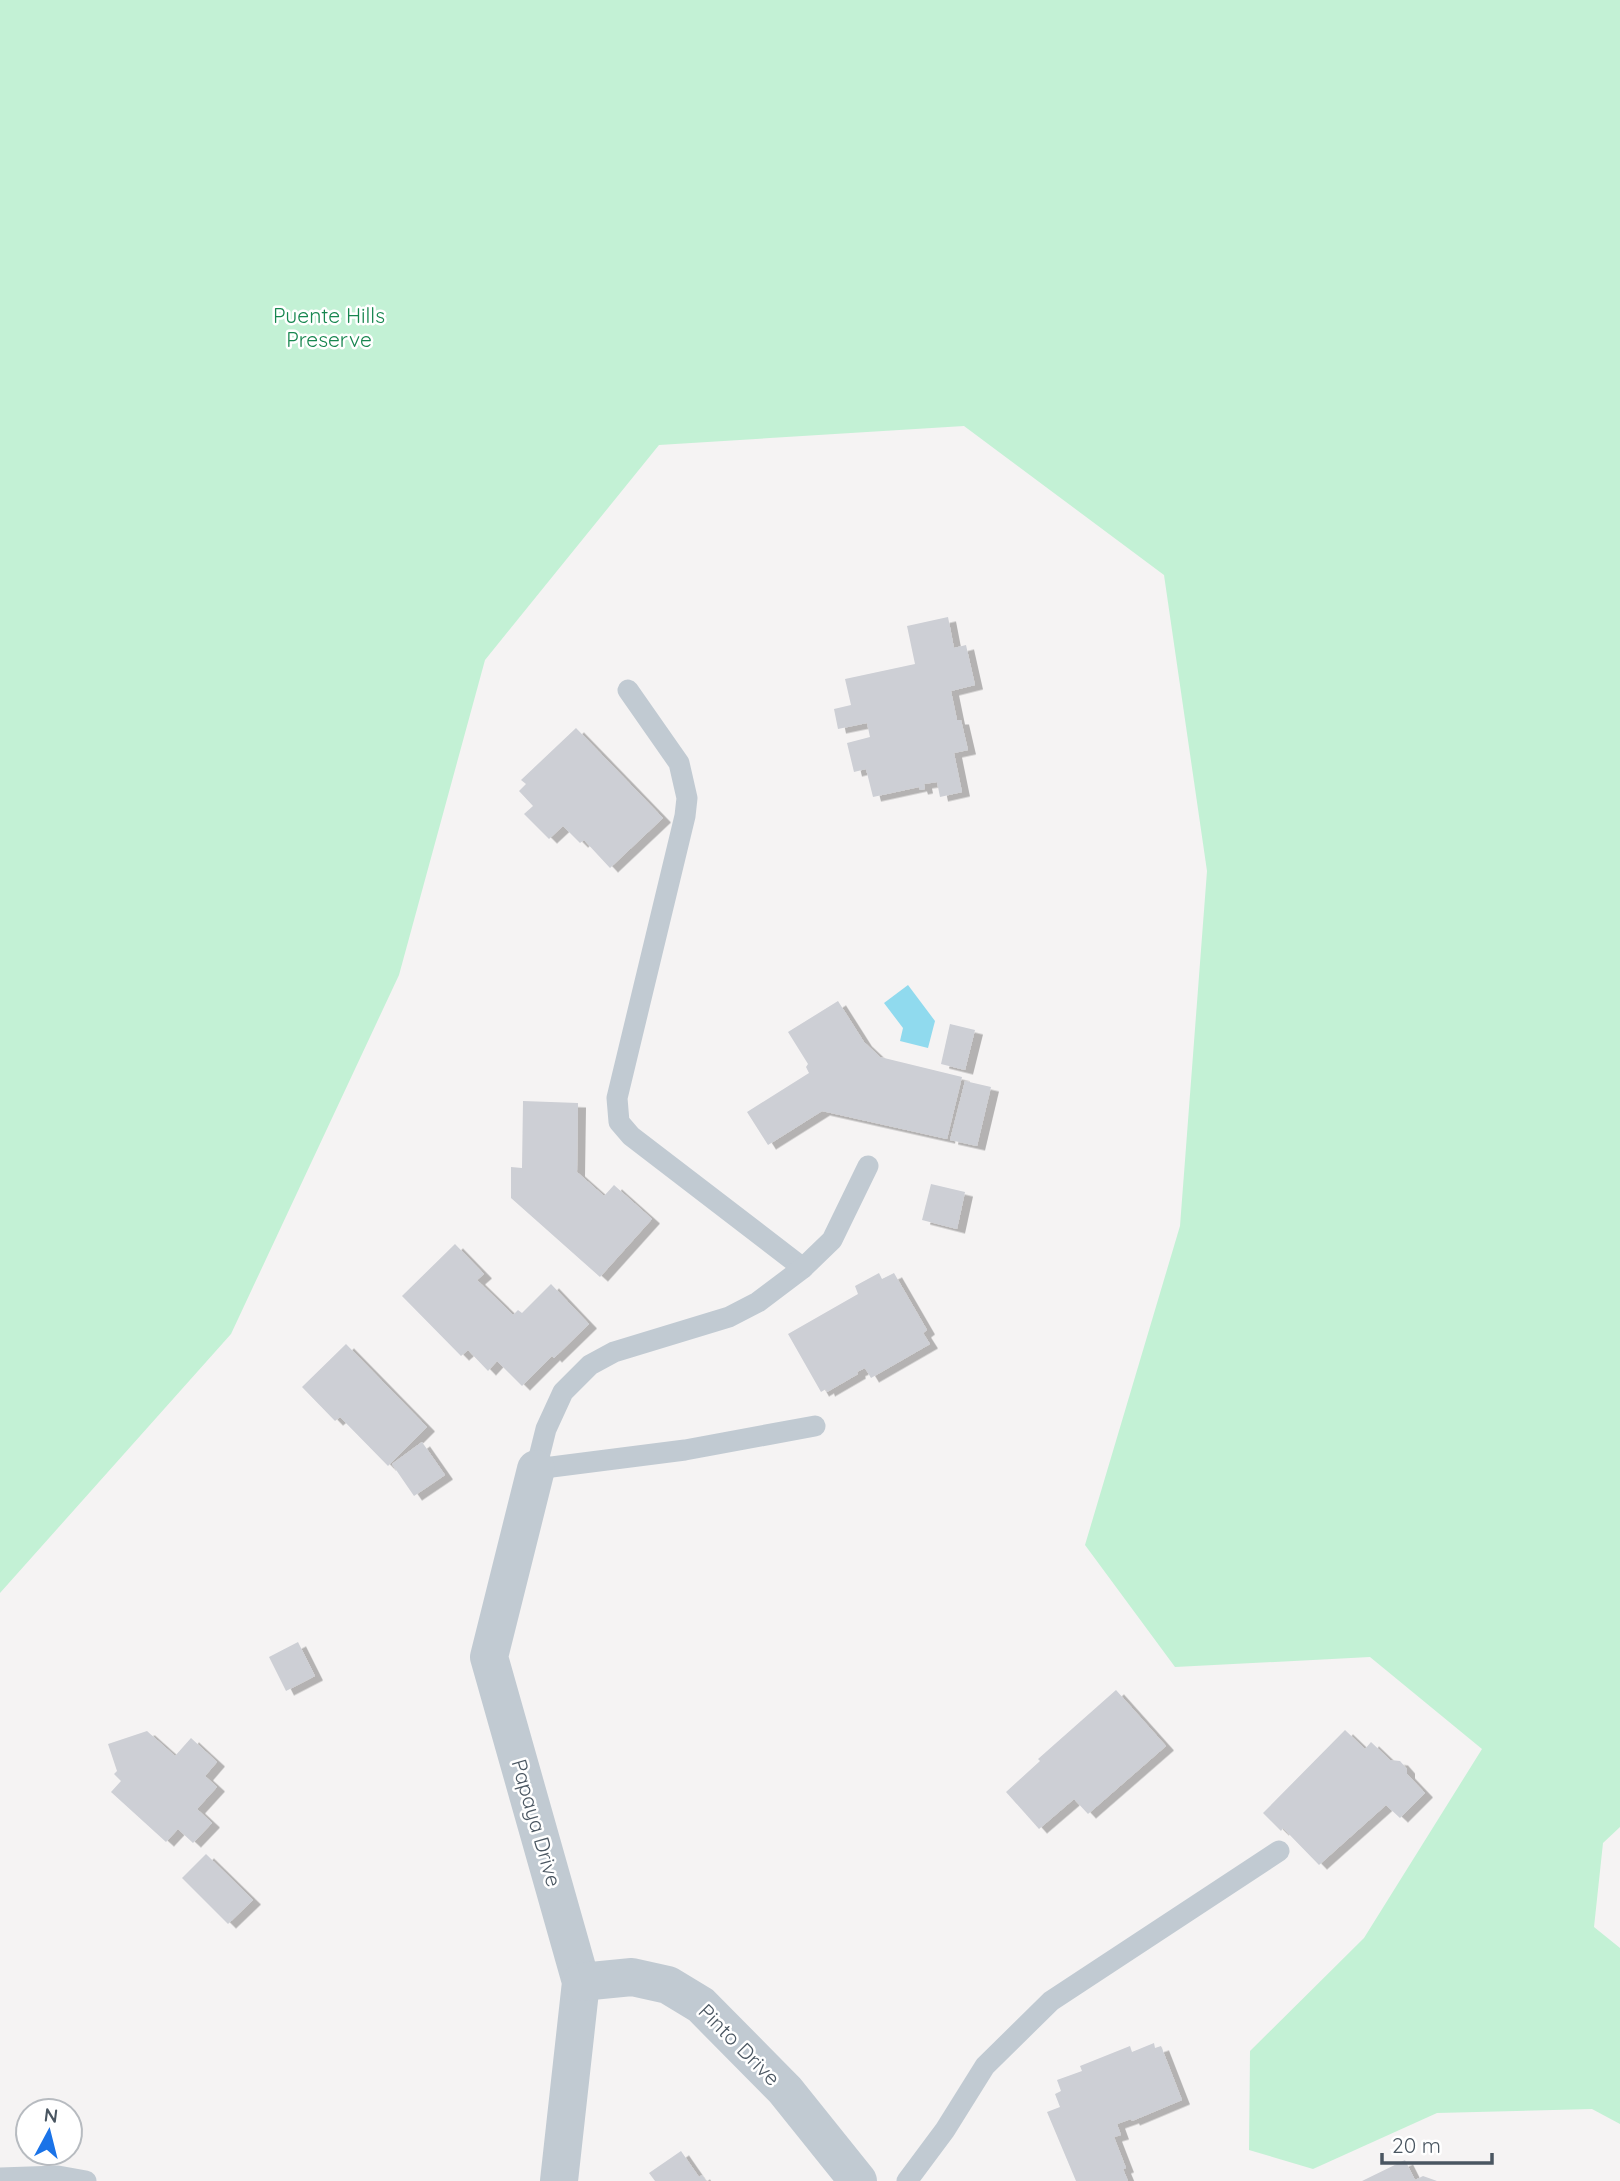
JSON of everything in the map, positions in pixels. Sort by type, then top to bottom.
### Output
[{"type":"street","name":"Papaya Drive","points":[[536,1469],[489,1657],[581,1982],[559,2181]]},
{"type":"street","name":"Pinto Drive","points":[[581,1982],[632,1977],[668,1985],[701,2005],[785,2090],[859,2181]]},
{"type":"lane","points":[[628,690],[679,763],[687,798],[685,816],[617,1098],[619,1122],[631,1136],[803,1268]]},
{"type":"lane","points":[[815,1426],[685,1450],[536,1469],[546,1429],[563,1392],[590,1366],[614,1352],[729,1317],[758,1302],[803,1268],[832,1240],[868,1166]]},
{"type":"lane","points":[[907,2181],[945,2130],[985,2066],[1051,2001],[1279,1851]]},
{"type":"lane","points":[[0,2178],[58,2176],[86,2181]]},
{"type":"green space","name":"Puente Hills Preserve","points":[[0,0],[1620,0],[1620,1827],[1603,1843],[1594,1927],[1620,1948],[1620,2124],[1592,2109],[1437,2113],[1313,2169],[1249,2150],[1250,2051],[1364,1938],[1482,1749],[1370,1657],[1175,1667],[1085,1545],[1180,1226],[1207,871],[1164,575],[964,426],[659,445],[485,660],[399,975],[231,1334],[0,1593]]},
{"type":"water","points":[[908,985],[935,1021],[928,1048],[900,1041],[903,1028],[884,1003]]},
{"type":"building","points":[[948,617],[954,648],[966,645],[975,685],[951,691],[957,720],[961,720],[968,750],[954,753],[962,792],[940,797],[937,782],[924,784],[925,789],[920,790],[919,787],[873,797],[866,769],[854,772],[847,743],[870,737],[867,723],[838,729],[834,709],[851,705],[845,679],[915,664],[907,626]]},
{"type":"building","points":[[576,728],[663,818],[610,868],[584,840],[580,843],[563,826],[549,839],[524,814],[533,806],[519,791],[526,784],[521,780]]},
{"type":"building","points":[[838,1001],[864,1042],[880,1057],[962,1077],[947,1139],[822,1111],[768,1145],[747,1112],[809,1073],[806,1067],[808,1064],[788,1032]]},
{"type":"building","points":[[950,1024],[975,1030],[965,1070],[941,1064]]},
{"type":"building","points":[[965,1081],[991,1087],[977,1146],[950,1140]]},
{"type":"building","points":[[523,1101],[578,1103],[577,1172],[604,1196],[614,1185],[652,1219],[600,1277],[511,1198],[511,1167],[522,1168]]},
{"type":"building","points":[[931,1184],[965,1192],[957,1229],[922,1220]]},
{"type":"building","points":[[455,1244],[484,1274],[477,1280],[513,1315],[518,1310],[522,1313],[551,1284],[589,1324],[522,1386],[497,1361],[488,1371],[468,1350],[461,1356],[402,1296]]},
{"type":"building","points":[[879,1273],[882,1279],[894,1273],[927,1330],[923,1333],[930,1344],[871,1378],[865,1368],[827,1392],[826,1389],[821,1392],[788,1334],[858,1294],[855,1286]]},
{"type":"building","points":[[346,1344],[427,1427],[388,1466],[340,1417],[335,1421],[302,1387]]},
{"type":"building","points":[[422,1442],[445,1475],[414,1496],[392,1464]]},
{"type":"building","points":[[298,1642],[315,1676],[286,1691],[269,1657]]},
{"type":"building","points":[[1116,1690],[1166,1746],[1088,1814],[1074,1799],[1039,1829],[1006,1792],[1040,1761],[1038,1759]]},
{"type":"building","points":[[1345,1730],[1365,1749],[1371,1742],[1390,1760],[1400,1761],[1407,1769],[1407,1774],[1425,1793],[1400,1818],[1386,1805],[1319,1865],[1283,1828],[1281,1831],[1263,1813]]},
{"type":"building","points":[[147,1731],[175,1756],[191,1738],[217,1762],[205,1776],[217,1787],[197,1809],[212,1823],[193,1843],[178,1829],[166,1842],[111,1792],[121,1781],[114,1774],[117,1771],[108,1744]]},
{"type":"building","points":[[206,1854],[253,1900],[228,1924],[182,1878]]},
{"type":"building","points":[[1154,2043],[1155,2048],[1161,2046],[1182,2100],[1132,2121],[1131,2119],[1117,2124],[1121,2135],[1114,2137],[1128,2181],[1076,2181],[1047,2112],[1060,2107],[1055,2094],[1061,2091],[1057,2080],[1082,2071],[1080,2066],[1130,2046],[1132,2052]]},
{"type":"building","points":[[681,2151],[699,2177],[702,2175],[706,2181],[655,2181],[649,2173]]},
{"type":"building","points":[[1405,2160],[1415,2180],[1423,2176],[1437,2181],[1362,2181]]}]
